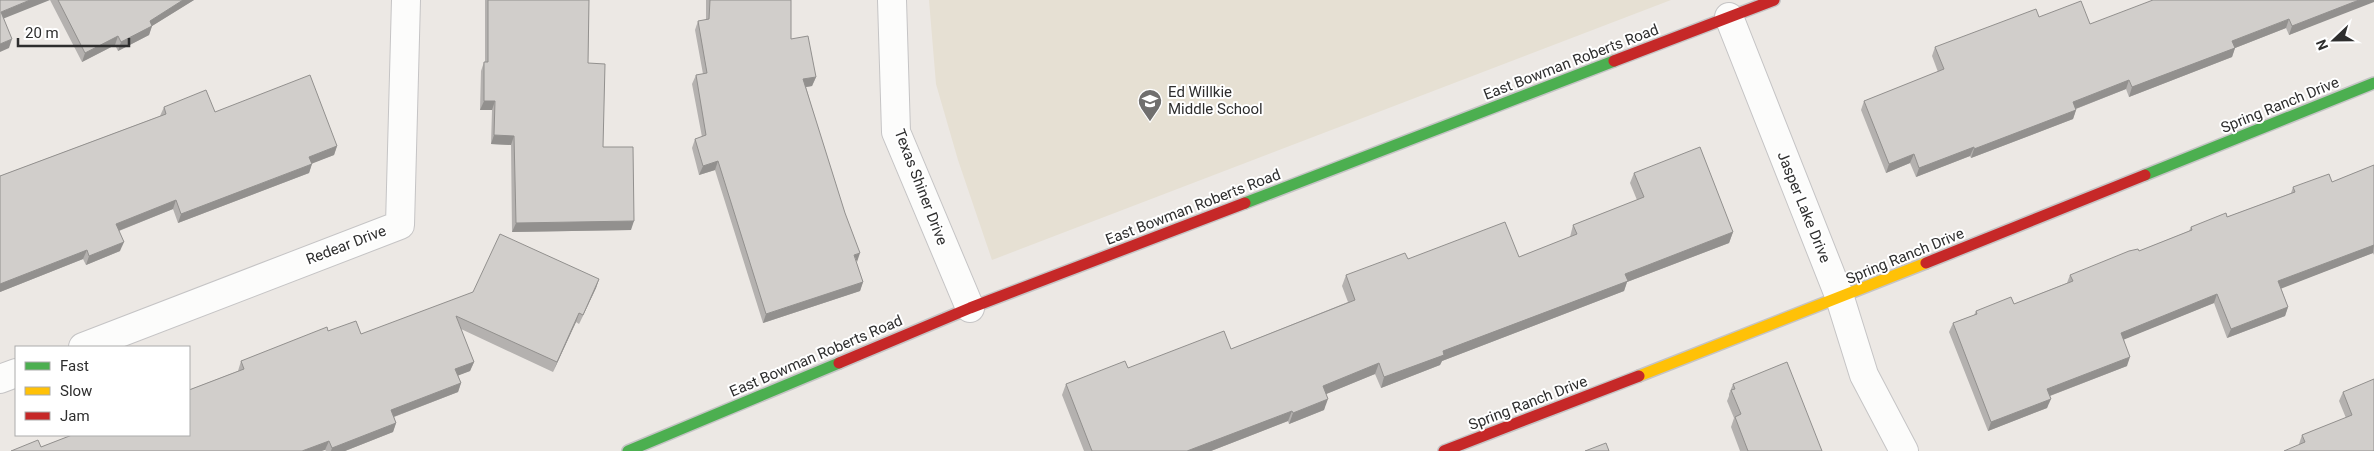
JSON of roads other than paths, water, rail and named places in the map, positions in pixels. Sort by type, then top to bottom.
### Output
[{"type":"street","name":"Redear Drive","points":[[86,346],[400,225],[406,0]]},
{"type":"street","name":"Texas Shiner Drive","points":[[892,0],[896,132],[970,308]]},
{"type":"street","name":"East Bowman Roberts Road","points":[[628,451],[970,308],[1774,0]]},
{"type":"street","name":"Jasper Lake Drive","points":[[1729,17],[1840,298],[1864,375],[1904,451]]},
{"type":"street","name":"Spring Ranch Drive","points":[[1444,451],[1840,298],[2374,83]]},
{"type":"street","points":[[0,379],[15,373]]},
{"type":"place","name":"Ed Willkie Middle School","points":[[1150,122]]}]
